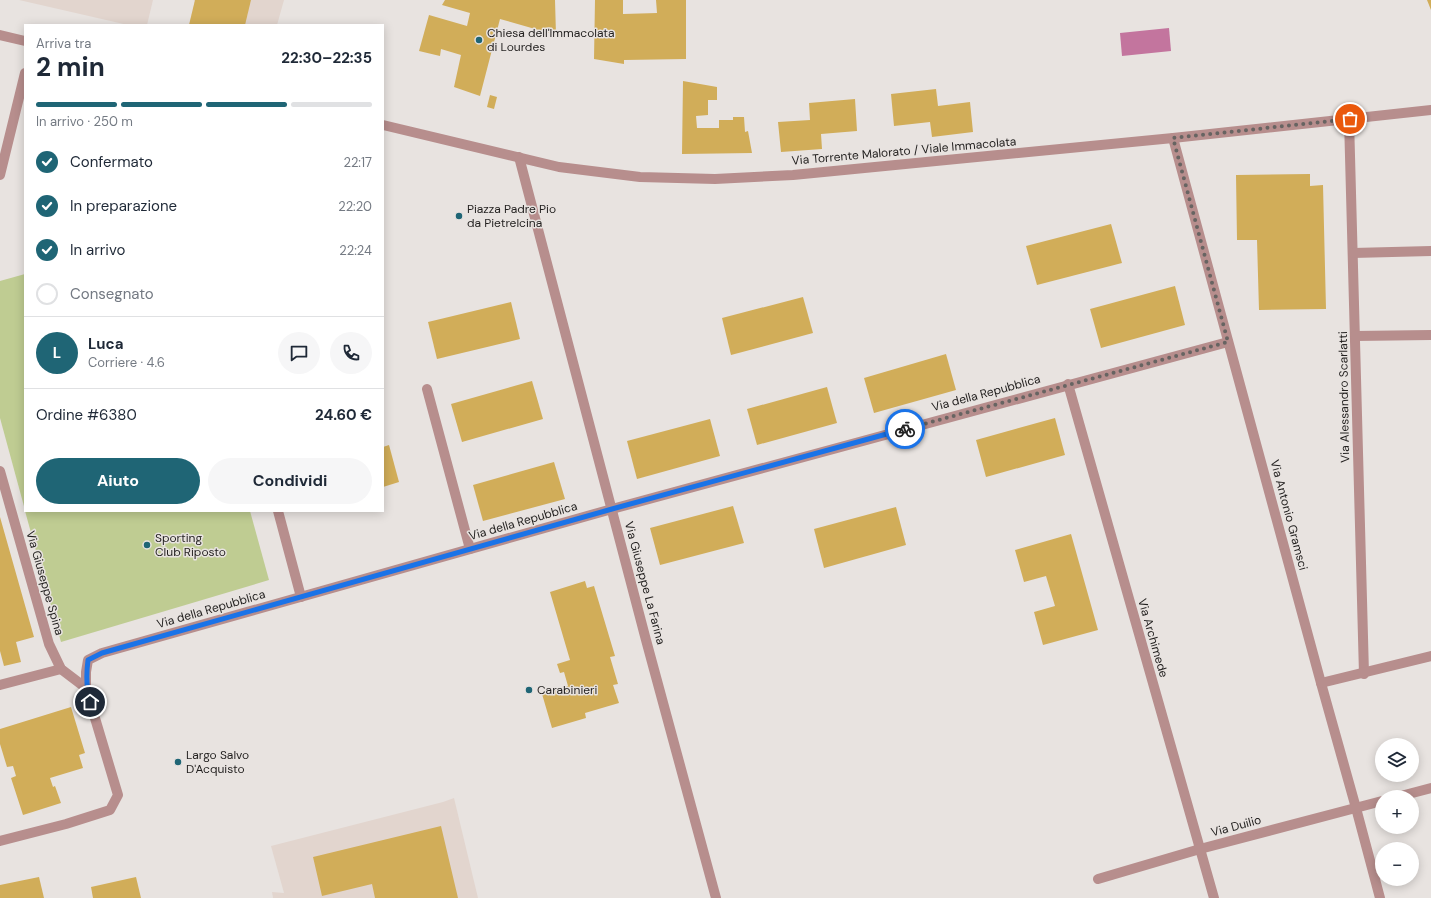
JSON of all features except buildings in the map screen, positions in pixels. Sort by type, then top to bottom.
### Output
[{"type":"street","points":[[0,35],[24,41]]},
{"type":"street","points":[[0,175],[24,77]]},
{"type":"street","name":"Via Torrente Malorato / Viale Immacolata","points":[[384,125],[559,167],[640,177],[715,179],[793,175],[1173,138],[1431,110]]},
{"type":"street","name":"Via Alessandro Scarlatti","points":[[1350,119],[1364,674]]},
{"type":"street","name":"Via Antonio Gramsci","points":[[1173,138],[1380,898]]},
{"type":"street","name":"Via Giuseppe La Farina","points":[[519,158],[716,898]]},
{"type":"street","points":[[1353,253],[1431,251]]},
{"type":"street","points":[[1355,336],[1431,336]]},
{"type":"street","name":"Via della Repubblica","points":[[0,842],[110,810],[118,795],[86,688],[88,660],[102,653],[612,509],[1068,384],[1228,342]]},
{"type":"street","name":"Via Archimede","points":[[1068,384],[1214,898]]},
{"type":"street","points":[[427,389],[470,549]]},
{"type":"street","name":"Via Giuseppe Spina","points":[[0,471],[49,644],[61,669],[86,688]]},
{"type":"street","points":[[278,512],[301,597]]},
{"type":"street","points":[[1321,684],[1431,656]]},
{"type":"street","points":[[0,685],[61,669]]},
{"type":"street","points":[[1419,791],[1431,788]]},
{"type":"street","name":"Via Duilio","points":[[1098,879],[1200,849],[1375,803]]},
{"type":"shaded area","points":[[19,0],[153,0],[147,24],[124,24]]},
{"type":"shaded area","points":[[193,0],[284,0],[277,24],[189,24],[195,1]]},
{"type":"shaded area","points":[[1169,28],[1171,51],[1122,56],[1120,33]]},
{"type":"shaded area","points":[[454,798],[478,898],[273,898],[272,892],[284,893],[271,846]]},
{"type":"green space","points":[[24,274],[24,506],[0,418],[0,281]]},
{"type":"green space","name":"Sporting Club Riposto","points":[[25,512],[250,512],[269,580],[61,642]]},
{"type":"way so far","points":[[905,429],[1228,342],[1173,138],[1350,119]]},
{"type":"place","name":"Chiesa dell'Immacolata di Lourdes","points":[[479,40]]},
{"type":"place","name":"Piazza Padre Pio da Pietrelcina","points":[[459,216]]},
{"type":"place","name":"Sporting Club Riposto","points":[[147,545]]},
{"type":"place","name":"Carabinieri","points":[[529,690]]},
{"type":"place","name":"Largo Salvo D'Acquisto","points":[[178,762]]},
{"type":"route","points":[[90,702],[86,688],[88,660],[102,653],[612,509],[905,429]]}]
